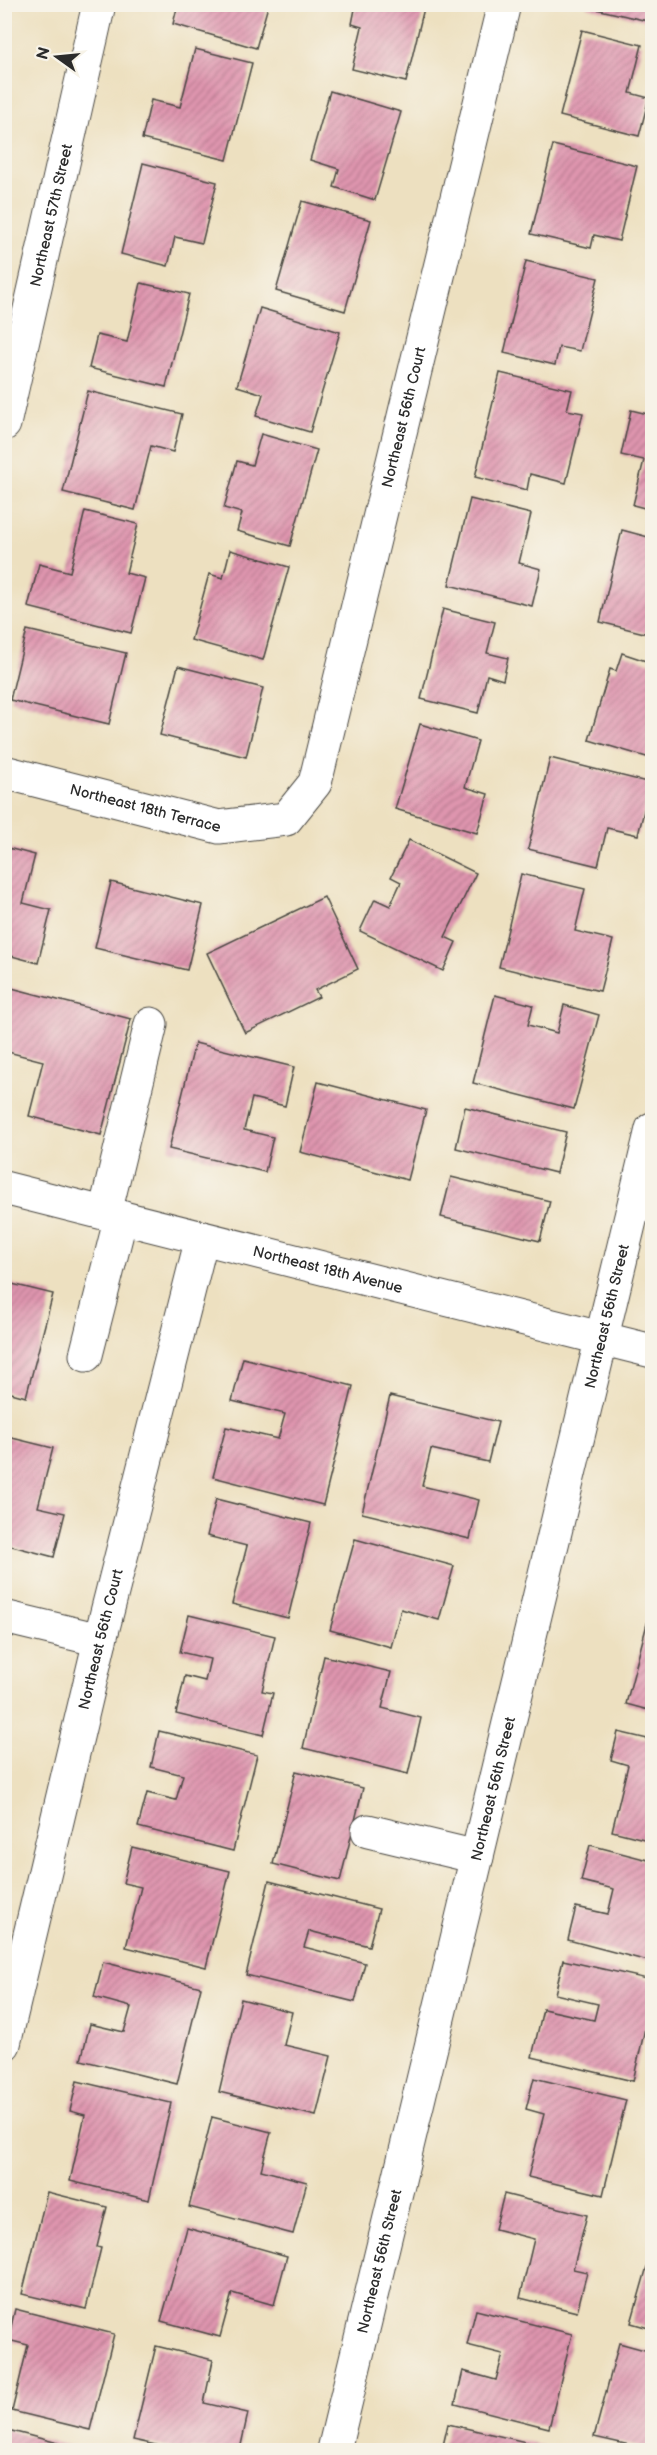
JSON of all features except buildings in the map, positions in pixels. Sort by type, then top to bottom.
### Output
[{"type":"street","name":"Northeast 57th Street","points":[[4,424],[13,352],[99,4]]},
{"type":"street","name":"Northeast 56th Court","points":[[286,819],[315,783],[504,4]]},
{"type":"street","name":"Northeast 18th Terrace","points":[[4,772],[219,827],[286,819]]},
{"type":"street","points":[[86,1355],[151,1024]]},
{"type":"street","name":"Northeast 56th Street","points":[[334,2451],[652,1129]]},
{"type":"street","name":"Northeast 18th Avenue","points":[[4,1188],[652,1352]]},
{"type":"street","name":"Northeast 56th Court","points":[[4,2043],[100,1640],[201,1238]]},
{"type":"street","points":[[4,1617],[100,1640]]},
{"type":"street","points":[[368,1831],[477,1857]]}]
